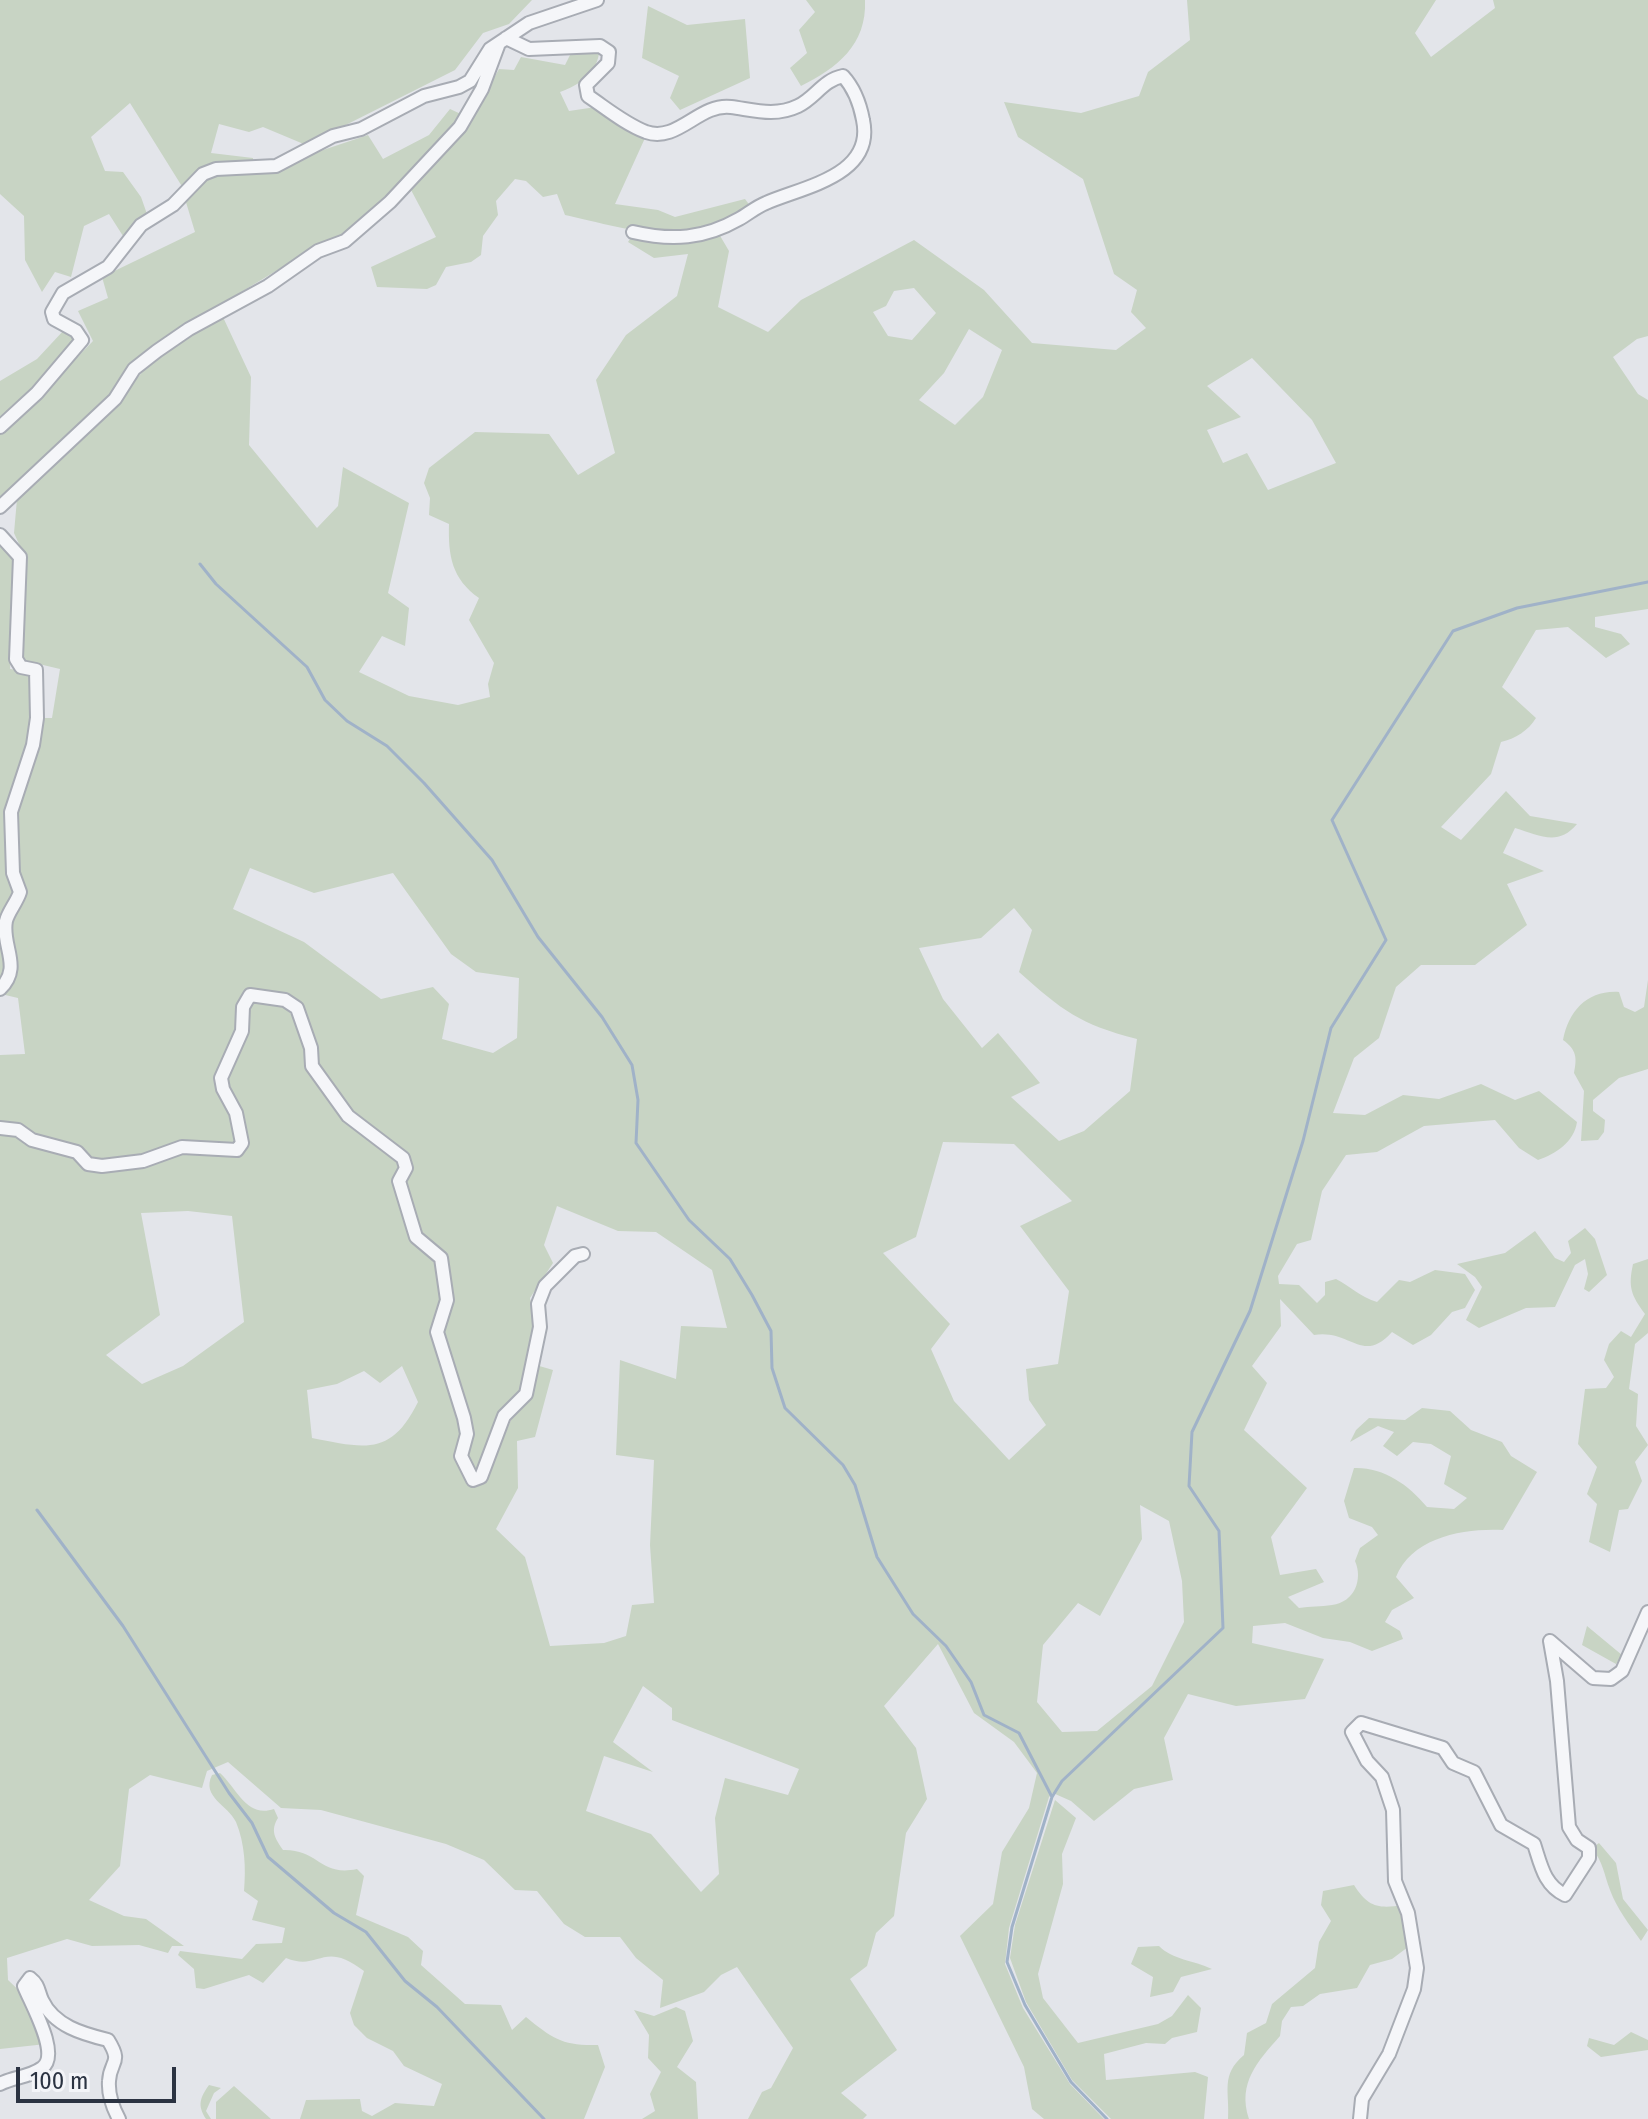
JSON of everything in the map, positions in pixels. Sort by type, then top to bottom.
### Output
[{"type":"street","points":[[0,427],[37,393],[82,340],[76,331],[54,319],[52,312],[63,293],[108,267],[141,225],[173,205],[203,174],[216,169],[276,166],[333,136],[361,129],[424,96],[459,87],[470,81],[490,49],[529,23],[597,0]]},
{"type":"street","points":[[502,42],[529,49],[600,46],[609,52],[608,63],[586,85],[588,96],[647,132],[674,131],[710,109],[731,107],[764,113],[787,110],[798,106],[834,78],[843,76],[852,86],[865,128],[862,147],[850,164],[835,175],[803,192],[766,203],[716,231],[689,238],[660,238],[633,232]]},
{"type":"street","points":[[0,507],[115,399],[134,369],[157,351],[189,329],[268,286],[318,251],[345,241],[390,202],[460,127],[482,89],[502,42]]},
{"type":"street","points":[[0,535],[20,557],[16,659],[21,667],[36,670],[37,718],[33,745],[11,812],[13,873],[20,892],[6,921],[11,972],[0,989]]},
{"type":"street","points":[[0,1128],[18,1130],[32,1140],[77,1152],[88,1164],[102,1166],[143,1161],[182,1147],[237,1150],[242,1143],[236,1113],[223,1089],[221,1078],[242,1031],[243,1007],[250,995],[285,1000],[297,1008],[311,1048],[312,1066],[348,1116],[403,1158],[406,1168],[399,1181],[416,1237],[441,1258],[447,1300],[437,1332],[464,1418],[467,1434],[461,1456],[473,1480],[481,1477],[504,1416],[526,1394],[540,1327],[538,1304],[545,1286],[575,1256],[583,1254]]},
{"type":"street","points":[[1360,2119],[1362,2099],[1389,2054],[1414,1989],[1417,1968],[1408,1913],[1395,1881],[1393,1810],[1382,1777],[1367,1761],[1352,1732],[1361,1723],[1443,1748],[1453,1763],[1474,1772],[1501,1825],[1534,1844],[1552,1889],[1565,1895],[1589,1858],[1589,1848],[1577,1840],[1569,1827],[1557,1681],[1550,1641],[1593,1678],[1611,1679],[1622,1671],[1648,1612]]},
{"type":"street","points":[[0,2084],[44,2068],[49,2060],[49,2045],[24,1986],[30,1978],[38,1984],[42,2001],[56,2019],[84,2035],[108,2040],[116,2053],[117,2061],[108,2078],[110,2096],[119,2119]]},
{"type":"green space","points":[[0,0],[532,0],[509,24],[483,33],[455,70],[306,145],[263,127],[249,132],[219,124],[211,153],[253,158],[253,165],[232,164],[183,188],[130,103],[91,137],[105,171],[123,172],[141,197],[147,214],[123,236],[109,214],[84,226],[71,277],[55,272],[42,292],[25,260],[24,216],[0,194]]},
{"type":"green space","points":[[806,0],[865,0],[861,30],[847,53],[838,63],[801,86],[790,68],[807,53],[799,30],[815,12]]},
{"type":"green space","points":[[1187,0],[1436,0],[1415,33],[1431,57],[1495,8],[1493,0],[1648,0],[1648,336],[1637,339],[1613,357],[1638,394],[1648,400],[1648,609],[1595,617],[1595,627],[1621,634],[1630,644],[1606,658],[1568,627],[1536,630],[1502,687],[1536,718],[1521,733],[1501,742],[1491,774],[1441,827],[1461,840],[1506,791],[1530,816],[1577,824],[1570,831],[1555,837],[1515,828],[1503,853],[1544,871],[1507,884],[1527,925],[1475,965],[1421,965],[1396,987],[1379,1038],[1354,1058],[1333,1113],[1365,1115],[1403,1095],[1439,1099],[1481,1084],[1515,1100],[1539,1091],[1577,1122],[1572,1136],[1563,1146],[1538,1160],[1519,1148],[1495,1120],[1424,1126],[1377,1152],[1346,1155],[1322,1191],[1311,1240],[1297,1244],[1278,1276],[1279,1284],[1299,1285],[1317,1303],[1325,1295],[1325,1282],[1336,1279],[1377,1302],[1399,1280],[1410,1282],[1435,1270],[1465,1274],[1475,1290],[1465,1308],[1452,1312],[1431,1335],[1413,1345],[1392,1332],[1372,1346],[1338,1337],[1314,1335],[1280,1299],[1281,1326],[1252,1366],[1267,1383],[1244,1430],[1307,1488],[1271,1537],[1280,1575],[1316,1569],[1324,1582],[1288,1597],[1299,1608],[1340,1603],[1351,1595],[1357,1582],[1355,1561],[1360,1548],[1378,1535],[1372,1527],[1349,1518],[1344,1501],[1354,1468],[1375,1470],[1394,1478],[1427,1507],[1454,1509],[1467,1498],[1444,1484],[1451,1456],[1431,1444],[1413,1442],[1397,1456],[1383,1446],[1394,1432],[1378,1426],[1350,1442],[1356,1430],[1369,1418],[1405,1420],[1422,1408],[1450,1411],[1471,1430],[1502,1442],[1511,1456],[1537,1472],[1503,1530],[1456,1533],[1414,1552],[1396,1577],[1414,1598],[1392,1610],[1385,1622],[1400,1631],[1403,1639],[1372,1651],[1350,1642],[1323,1638],[1285,1623],[1253,1626],[1252,1643],[1324,1659],[1305,1699],[1236,1706],[1188,1694],[1164,1738],[1173,1780],[1134,1789],[1094,1821],[1071,1801],[1053,1793],[1049,1797],[1009,1928],[1005,1964],[1023,2008],[1070,2084],[1104,2119],[1044,2119],[1032,2109],[1024,2067],[960,1936],[993,1904],[1002,1852],[1029,1808],[1037,1773],[1014,1742],[974,1713],[938,1644],[884,1706],[916,1748],[927,1799],[906,1833],[894,1916],[876,1933],[867,1966],[850,1979],[897,2050],[841,2093],[867,2115],[863,2119],[748,2119],[762,2092],[771,2088],[793,2048],[737,1967],[721,1975],[704,1992],[660,2008],[663,1980],[636,1958],[620,1937],[585,1937],[564,1924],[537,1891],[515,1890],[484,1860],[446,1844],[321,1810],[281,1808],[228,1762],[207,1771],[202,1788],[150,1775],[129,1789],[120,1866],[89,1900],[124,1916],[146,1919],[184,1946],[172,1946],[168,1953],[139,1945],[92,1946],[67,1939],[7,1958],[8,1980],[28,1999],[46,2044],[0,2049],[0,1133],[20,1134],[30,1146],[75,1155],[85,1168],[120,1169],[182,1154],[242,1153],[247,1143],[239,1108],[225,1083],[242,1042],[244,1016],[251,1001],[274,1003],[288,1011],[301,1035],[309,1069],[339,1109],[369,1140],[398,1156],[401,1167],[392,1182],[401,1198],[412,1239],[437,1261],[441,1299],[435,1333],[449,1372],[464,1436],[457,1459],[473,1484],[485,1480],[511,1420],[530,1394],[536,1365],[553,1370],[535,1437],[517,1441],[518,1488],[496,1529],[525,1557],[550,1646],[604,1643],[626,1636],[632,1605],[654,1603],[650,1545],[654,1460],[616,1455],[620,1360],[676,1379],[681,1326],[727,1328],[712,1270],[656,1232],[618,1231],[557,1206],[544,1245],[553,1263],[530,1298],[535,1321],[522,1393],[501,1414],[479,1474],[474,1477],[463,1456],[471,1433],[459,1382],[440,1331],[450,1299],[444,1255],[418,1234],[403,1179],[410,1169],[405,1159],[391,1144],[364,1127],[336,1093],[314,1061],[302,1015],[289,999],[272,993],[248,992],[239,1006],[239,1031],[218,1080],[234,1117],[239,1141],[236,1145],[179,1143],[142,1158],[99,1163],[88,1161],[76,1147],[31,1137],[18,1126],[0,1125],[0,1055],[25,1054],[18,998],[1,994],[14,969],[8,923],[19,897],[20,883],[14,814],[30,768],[41,718],[52,718],[60,669],[22,660],[24,555],[14,533],[17,499],[117,401],[159,353],[222,315],[251,377],[249,445],[317,528],[338,506],[343,467],[409,503],[388,593],[409,608],[405,646],[382,636],[359,672],[409,696],[458,705],[490,697],[488,684],[494,663],[469,620],[479,598],[457,575],[449,546],[449,524],[429,515],[430,498],[424,483],[429,468],[475,432],[549,434],[578,475],[615,453],[596,380],[626,335],[677,296],[688,254],[654,258],[628,242],[632,236],[662,243],[719,234],[729,251],[718,307],[768,332],[801,300],[914,240],[984,290],[1032,343],[1116,350],[1146,328],[1131,312],[1137,290],[1114,274],[1083,179],[1018,137],[1004,102],[1081,113],[1139,96],[1148,72],[1190,40]],"holes":[[[914,288],[936,313],[912,340],[888,336],[873,312],[886,306],[894,291]],[[969,329],[1002,350],[983,397],[955,425],[919,400],[944,373]],[[1252,358],[1312,420],[1336,463],[1268,490],[1247,453],[1223,463],[1207,430],[1241,417],[1207,386]],[[250,868],[314,893],[393,873],[451,954],[476,972],[519,978],[517,1038],[493,1053],[442,1039],[449,1004],[433,987],[381,999],[304,942],[233,909]],[[1014,908],[1032,930],[1019,972],[1073,1014],[1100,1028],[1137,1039],[1130,1091],[1084,1131],[1059,1141],[1011,1097],[1040,1083],[998,1033],[982,1048],[943,999],[919,948],[981,938]],[[943,1142],[1014,1144],[1072,1201],[1020,1226],[1069,1291],[1058,1364],[1026,1369],[1029,1400],[1046,1425],[1009,1460],[954,1401],[931,1349],[950,1324],[883,1253],[916,1237]],[[188,1211],[232,1216],[244,1322],[183,1366],[142,1384],[106,1355],[160,1315],[141,1213]],[[402,1366],[418,1402],[408,1420],[386,1440],[374,1444],[361,1446],[312,1438],[307,1390],[337,1384],[364,1371],[380,1383]],[[1140,1505],[1169,1521],[1182,1581],[1184,1622],[1152,1686],[1097,1731],[1062,1732],[1037,1702],[1043,1645],[1078,1603],[1100,1616],[1142,1539]],[[643,1686],[672,1708],[672,1720],[799,1769],[788,1795],[725,1778],[715,1818],[719,1874],[701,1892],[651,1834],[586,1811],[604,1756],[653,1772],[613,1742]]]},
{"type":"green space","points":[[648,6],[687,25],[745,19],[750,78],[680,110],[670,98],[679,76],[642,58]]},
{"type":"green space","points":[[585,50],[599,54],[594,68],[585,78],[560,92],[569,111],[596,107],[645,138],[615,204],[658,210],[675,217],[745,199],[751,207],[713,228],[678,234],[659,233],[565,215],[557,194],[543,197],[526,181],[515,179],[496,201],[498,215],[483,236],[481,255],[471,262],[446,267],[436,285],[427,289],[377,287],[371,267],[436,237],[411,190],[465,129],[499,69],[514,70],[521,57],[565,65],[572,51]]},
{"type":"green space","points":[[450,109],[463,115],[404,185],[344,240],[314,248],[185,326],[0,499],[0,433],[15,422],[93,341],[78,311],[108,298],[102,277],[195,232],[185,199],[206,179],[222,174],[268,174],[314,153],[368,135],[383,159],[429,135]]},
{"type":"green space","points":[[64,330],[74,333],[77,342],[71,351],[0,424],[0,381],[37,359]]},
{"type":"green space","points":[[0,541],[15,559],[10,669],[32,672],[34,719],[7,811],[16,894],[2,923],[9,959],[0,984]]},
{"type":"green space","points":[[1648,980],[1648,1069],[1619,1078],[1593,1100],[1593,1111],[1605,1120],[1604,1132],[1598,1140],[1581,1141],[1584,1091],[1574,1073],[1576,1059],[1573,1051],[1563,1040],[1566,1029],[1575,1011],[1598,994],[1619,992],[1624,1007],[1635,1012],[1644,1007]]},
{"type":"green space","points":[[1585,1228],[1595,1239],[1607,1275],[1589,1292],[1584,1289],[1588,1274],[1585,1259],[1575,1265],[1555,1307],[1526,1308],[1479,1328],[1466,1320],[1482,1287],[1475,1277],[1457,1264],[1505,1253],[1535,1231],[1555,1258],[1564,1262],[1571,1253],[1568,1241]]},
{"type":"green space","points":[[1648,1259],[1648,1333],[1635,1344],[1629,1389],[1638,1394],[1636,1426],[1648,1445],[1635,1462],[1642,1481],[1628,1509],[1619,1510],[1610,1552],[1589,1542],[1597,1504],[1587,1494],[1597,1467],[1578,1444],[1585,1389],[1606,1388],[1614,1377],[1604,1360],[1609,1344],[1621,1331],[1631,1337],[1645,1314],[1634,1296],[1631,1279],[1633,1264]]},
{"type":"green space","points":[[1587,1626],[1622,1655],[1616,1664],[1582,1645]]},
{"type":"green space","points":[[220,1773],[250,1806],[265,1811],[274,1809],[278,1818],[274,1834],[283,1850],[305,1854],[335,1869],[357,1869],[364,1876],[356,1915],[408,1937],[423,1951],[421,1965],[465,2004],[501,2005],[512,2030],[526,2017],[559,2040],[598,2045],[605,2067],[584,2119],[300,2119],[306,2100],[360,2099],[362,2111],[372,2116],[395,2103],[434,2106],[442,2084],[404,2066],[393,2051],[367,2038],[354,2025],[350,2013],[364,1971],[339,1957],[307,1961],[286,1958],[263,1983],[249,1975],[204,1989],[196,1988],[194,1969],[178,1955],[180,1951],[242,1959],[256,1944],[282,1943],[285,1928],[252,1920],[258,1901],[244,1891],[244,1856],[239,1830],[210,1789],[212,1775]]},
{"type":"green space","points":[[1055,1800],[1076,1818],[1062,1854],[1063,1884],[1038,1974],[1043,1998],[1078,2043],[1158,2024],[1172,2016],[1188,1995],[1201,2008],[1197,2032],[1172,2038],[1165,2044],[1146,2043],[1104,2054],[1106,2080],[1195,2072],[1208,2077],[1204,2119],[1111,2119],[1072,2080],[1026,2002],[1010,1958],[1015,1925]]},
{"type":"green space","points":[[1599,1843],[1616,1863],[1623,1899],[1648,1930],[1641,1941],[1613,1897],[1592,1848]]},
{"type":"green space","points":[[1354,1885],[1374,1905],[1403,1905],[1408,1947],[1392,1959],[1370,1965],[1357,1988],[1320,1994],[1303,2006],[1291,2007],[1282,2021],[1280,2036],[1252,2073],[1246,2094],[1249,2119],[1228,2119],[1229,2077],[1244,2055],[1247,2033],[1266,2023],[1272,2004],[1315,1968],[1319,1942],[1331,1921],[1321,1905],[1323,1891]]},
{"type":"green space","points":[[1159,1946],[1177,1957],[1212,1969],[1181,1977],[1173,1992],[1150,1997],[1153,1977],[1131,1964],[1138,1947]]},
{"type":"green space","points":[[676,2007],[685,2011],[693,2041],[677,2067],[696,2082],[698,2119],[642,2119],[655,2111],[650,2094],[661,2072],[648,2058],[649,2035],[634,2010],[654,2016]]},
{"type":"green space","points":[[1631,2032],[1648,2040],[1648,2050],[1601,2057],[1587,2046],[1589,2038],[1614,2045]]},
{"type":"green space","points":[[209,2085],[221,2088],[214,2093],[206,2111],[211,2119],[206,2119],[201,2102]]},
{"type":"green space","points":[[234,2086],[271,2119],[216,2119],[216,2102]]},
{"type":"waterway","points":[[200,564],[216,584],[307,667],[325,700],[347,721],[387,746],[424,783],[492,860],[538,937],[602,1017],[632,1065],[638,1100],[636,1143],[689,1220],[730,1259],[752,1295],[771,1331],[772,1368],[785,1408],[843,1465],[855,1485],[877,1557],[913,1614],[946,1646],[971,1682],[984,1715],[1019,1733],[1052,1797]]},
{"type":"waterway","points":[[1107,2119],[1071,2082],[1025,2005],[1007,1962],[1012,1927],[1052,1797],[1062,1781],[1223,1628],[1219,1531],[1189,1486],[1192,1432],[1250,1311],[1303,1141],[1331,1028],[1386,940],[1332,820],[1453,631],[1517,608],[1648,582]]},
{"type":"waterway","points":[[37,1510],[123,1626],[229,1793],[252,1823],[268,1857],[334,1913],[366,1932],[405,1981],[437,2007],[544,2119]]}]
